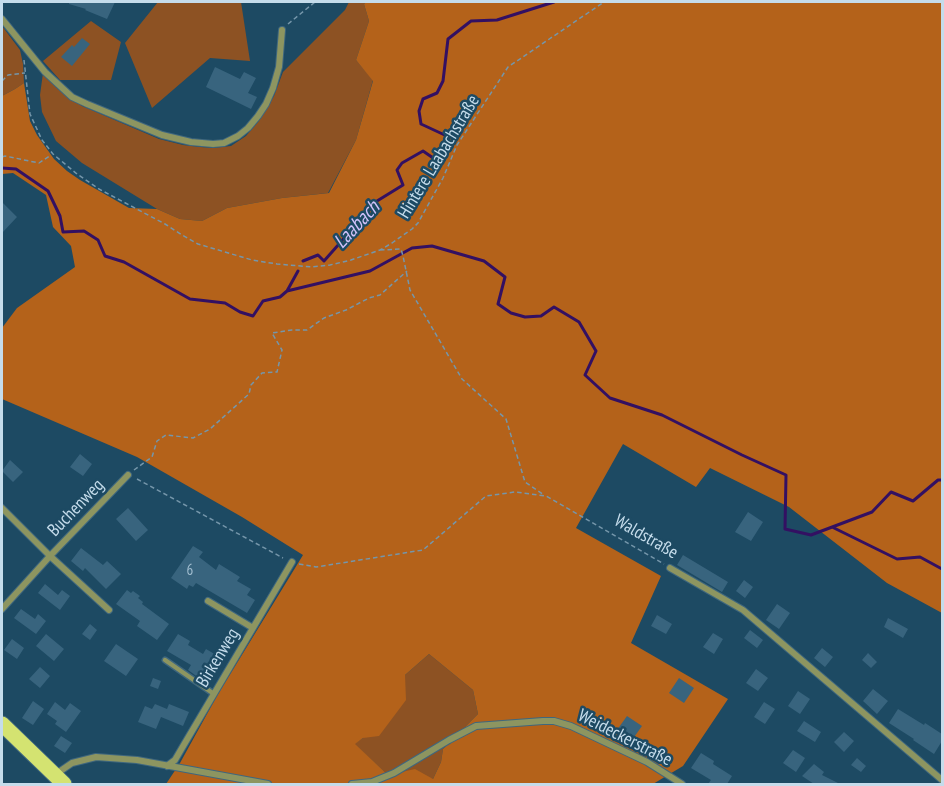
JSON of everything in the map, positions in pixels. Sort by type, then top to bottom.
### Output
[{"type":"main road","points":[[2,724],[60,780]]},
{"type":"street","points":[[2,19],[45,72],[72,97],[162,135],[191,142],[213,144],[224,143],[248,129],[266,104],[279,67],[282,30]]},
{"type":"street","name":"Buchenweg","points":[[109,610],[50,556],[128,475]]},
{"type":"street","points":[[2,508],[50,556],[2,609]]},
{"type":"street","name":"Birkenweg","points":[[166,766],[175,759],[182,748],[292,562]]},
{"type":"street","name":"Waldstraße","points":[[670,568],[743,609],[942,780]]},
{"type":"street","points":[[208,601],[254,628]]},
{"type":"street","name":"Weideckerstraße","points":[[352,784],[372,782],[394,773],[476,726],[554,721],[571,726],[647,762],[682,784]]},
{"type":"street","points":[[60,780],[72,763],[96,757],[137,760],[268,784]]},
{"type":"lane","points":[[165,660],[214,694]]},
{"type":"path","points":[[282,30],[315,2]]},
{"type":"path","name":"Hintere Laabachstraße","points":[[23,45],[30,114],[42,140],[77,174],[99,189],[198,244],[252,260],[312,267],[351,260],[380,250],[403,236],[418,222],[443,178],[457,145],[508,67],[604,2]]},
{"type":"path","points":[[2,81],[9,75],[26,73]]},
{"type":"path","points":[[2,157],[39,163],[53,153]]},
{"type":"path","points":[[380,250],[401,249],[410,290],[462,379],[506,419],[525,482],[546,496]]},
{"type":"path","points":[[128,475],[152,457],[157,441],[166,435],[193,438],[210,429],[249,394],[251,385],[262,373],[277,372],[282,350],[272,333],[308,330],[324,318],[380,295],[406,271]]},
{"type":"path","name":"Waldstraße","points":[[128,475],[292,562],[316,567],[423,550],[486,496],[514,492],[546,496],[670,568]]},
{"type":"shaded area","points":[[158,2],[241,2],[250,61],[210,58],[152,108],[125,43]]},
{"type":"shaded area","points":[[349,2],[366,2],[364,4],[369,21],[356,60],[373,80],[356,140],[328,193],[282,198],[227,208],[202,221],[180,219],[157,209],[82,163],[56,141],[42,112],[40,95],[43,73],[57,88],[82,106],[159,139],[200,147],[231,146],[246,136],[258,122],[274,96],[283,72],[345,10]]},
{"type":"shaded area","points":[[366,2],[942,2],[942,613],[887,583],[789,507],[710,468],[696,487],[623,444],[576,528],[661,576],[631,643],[728,699],[683,766],[653,784],[166,784],[303,555],[137,457],[2,399],[2,328],[17,308],[75,267],[71,246],[53,227],[46,195],[13,173],[2,174],[2,96],[24,83],[30,121],[54,159],[80,180],[129,208],[157,209],[180,219],[202,221],[227,208],[282,198],[329,193],[356,140],[373,81],[356,60],[369,21],[364,4]],"holes":[[[429,654],[473,690],[478,714],[443,749],[441,762],[433,779],[415,769],[388,775],[355,744],[363,738],[379,736],[406,700],[405,675]]]},
{"type":"shaded area","points":[[91,21],[121,42],[111,80],[60,80],[43,61]]},
{"type":"shaded area","points":[[2,26],[20,50],[24,83],[2,96]]},
{"type":"shaded area","points":[[429,654],[473,690],[478,714],[443,749],[441,762],[433,779],[388,775],[354,744],[363,738],[405,675]]},
{"type":"building","points":[[69,2],[115,2],[107,19],[69,4]]},
{"type":"building","points":[[82,38],[90,44],[72,66],[61,57]]},
{"type":"building","points":[[215,67],[240,79],[244,72],[256,78],[248,93],[257,97],[251,109],[206,87]]},
{"type":"building","points":[[2,202],[17,217],[2,233]]},
{"type":"building","points":[[80,454],[92,464],[83,476],[70,467]]},
{"type":"building","points":[[10,460],[23,472],[13,482],[2,471]]},
{"type":"building","points":[[128,508],[148,530],[136,541],[116,519]]},
{"type":"building","points":[[748,512],[763,522],[751,541],[735,532]]},
{"type":"building","points":[[193,546],[203,552],[199,557],[216,570],[219,564],[240,577],[237,581],[251,589],[247,595],[255,600],[247,613],[196,583],[193,587],[189,585],[187,589],[171,578]]},
{"type":"building","points":[[81,548],[103,565],[107,561],[121,574],[106,589],[85,568],[83,571],[71,561]]},
{"type":"building","points":[[683,555],[728,582],[722,592],[677,565]]},
{"type":"building","points":[[744,580],[753,587],[745,598],[736,591]]},
{"type":"building","points":[[45,584],[58,595],[62,590],[70,596],[60,610],[38,593]]},
{"type":"building","points":[[127,590],[140,596],[138,598],[143,602],[142,604],[169,624],[157,640],[137,626],[140,621],[116,604]]},
{"type":"building","points":[[777,604],[790,613],[779,629],[766,620]]},
{"type":"building","points":[[21,609],[35,619],[38,614],[46,621],[36,634],[14,618]]},
{"type":"building","points":[[657,615],[672,624],[666,634],[651,626]]},
{"type":"building","points":[[888,618],[908,629],[903,638],[884,627]]},
{"type":"building","points":[[90,624],[97,630],[90,640],[82,634]]},
{"type":"building","points":[[750,630],[763,640],[757,648],[744,638]]},
{"type":"building","points":[[713,633],[723,639],[714,654],[703,647]]},
{"type":"building","points":[[46,634],[64,649],[54,661],[36,646]]},
{"type":"building","points":[[178,634],[190,641],[188,645],[203,654],[206,649],[223,659],[211,678],[202,672],[199,678],[188,670],[191,665],[167,651]]},
{"type":"building","points":[[12,639],[24,648],[17,659],[4,650]]},
{"type":"building","points":[[116,644],[138,659],[126,676],[104,661]]},
{"type":"building","points":[[822,648],[833,657],[825,667],[814,658]]},
{"type":"building","points":[[868,653],[877,662],[871,668],[862,660]]},
{"type":"building","points":[[40,667],[50,676],[40,688],[29,679]]},
{"type":"building","points":[[756,669],[768,678],[758,691],[746,683]]},
{"type":"building","points":[[153,678],[161,681],[158,689],[150,686]]},
{"type":"building","points":[[679,678],[694,688],[684,703],[669,693]]},
{"type":"building","points":[[873,689],[888,701],[877,714],[863,701]]},
{"type":"building","points":[[798,691],[810,699],[800,714],[788,706]]},
{"type":"building","points":[[33,701],[44,709],[33,725],[22,718]]},
{"type":"building","points":[[55,702],[65,710],[70,703],[81,711],[66,732],[47,714]]},
{"type":"building","points":[[764,702],[775,709],[765,724],[754,717]]},
{"type":"building","points":[[155,704],[167,709],[169,704],[189,712],[183,726],[161,717],[156,729],[138,722],[145,706],[152,709]]},
{"type":"building","points":[[898,709],[942,734],[942,741],[934,754],[889,723]]},
{"type":"building","points":[[627,716],[642,726],[632,740],[617,730]]},
{"type":"building","points":[[804,721],[821,732],[815,742],[797,731]]},
{"type":"building","points":[[844,732],[854,741],[844,752],[834,742]]},
{"type":"building","points":[[61,736],[72,743],[65,753],[54,746]]},
{"type":"building","points":[[793,750],[805,758],[796,772],[783,763]]},
{"type":"building","points":[[701,753],[732,776],[727,784],[708,784],[711,780],[691,768]]},
{"type":"building","points":[[857,758],[866,766],[861,772],[851,765]]},
{"type":"building","points":[[814,764],[824,772],[822,775],[840,784],[814,784],[802,776]]},
{"type":"waterway","name":"Laabach","points":[[303,261],[318,255],[324,261],[377,201],[403,185],[397,170],[402,163],[423,151],[436,160],[445,151],[449,137],[421,124],[419,111],[423,99],[437,93],[443,81],[448,39],[471,21],[497,20],[554,2]]},
{"type":"waterway","name":"Laabach","points":[[2,168],[16,169],[48,191],[60,216],[63,232],[84,231],[98,240],[105,256],[124,262],[190,299],[225,303],[240,312],[253,316],[263,301],[280,297],[287,291],[298,271]]},
{"type":"waterway","points":[[287,291],[370,271],[412,248],[432,246],[484,261],[505,277],[498,304],[511,313],[525,317],[541,316],[554,307],[579,322],[596,351],[585,375],[610,398],[662,415],[786,475],[785,529],[811,535],[872,512],[891,492],[913,501],[938,480],[942,480]]},
{"type":"waterway","points":[[832,527],[897,559],[920,557],[942,569]]}]
